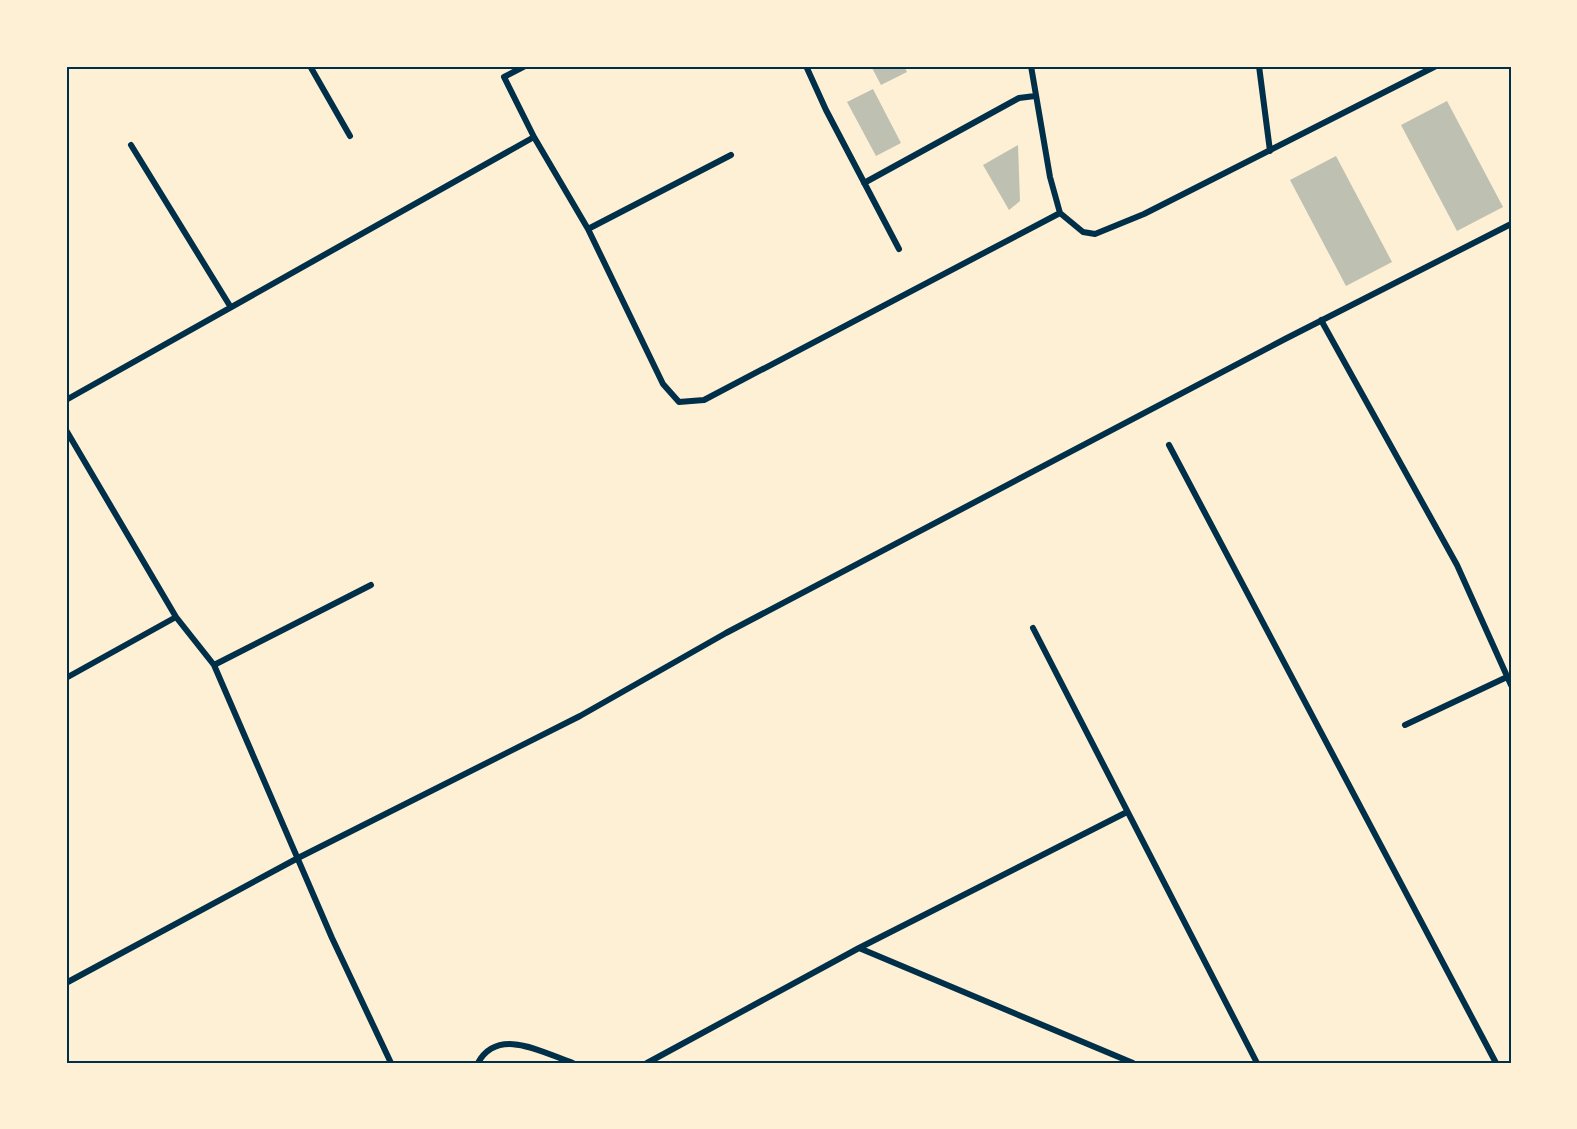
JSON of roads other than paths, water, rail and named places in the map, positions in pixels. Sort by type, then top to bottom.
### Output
[{"type":"street","points":[[310,66],[350,136]]},
{"type":"street","points":[[525,66],[504,77],[534,137],[588,229],[663,384],[679,402],[690,403],[704,400],[1060,213]]},
{"type":"street","points":[[807,66],[899,249]]},
{"type":"street","points":[[1031,66],[1050,177],[1060,213],[1083,232],[1095,234],[1144,214],[1436,66]]},
{"type":"street","points":[[1259,66],[1270,151]]},
{"type":"street","points":[[864,183],[1019,98],[1035,96]]},
{"type":"street","points":[[66,400],[534,137]]},
{"type":"street","points":[[131,145],[230,306]]},
{"type":"street","points":[[588,229],[731,155]]},
{"type":"street","points":[[66,982],[298,858],[580,716],[726,633],[1322,320],[1511,225]]},
{"type":"street","points":[[1322,320],[1457,565],[1511,685]]},
{"type":"street","points":[[66,430],[176,617],[214,664],[332,938],[391,1063]]},
{"type":"street","points":[[1169,445],[1496,1063]]},
{"type":"street","points":[[214,664],[371,585]]},
{"type":"street","points":[[66,678],[176,617]]},
{"type":"street","points":[[1033,628],[1257,1063]]},
{"type":"street","points":[[1405,725],[1507,677]]},
{"type":"street","points":[[647,1063],[859,948],[1126,812]]},
{"type":"street","points":[[859,948],[1133,1063]]},
{"type":"street","points":[[478,1063],[482,1055],[496,1044],[514,1043],[573,1063]]}]
